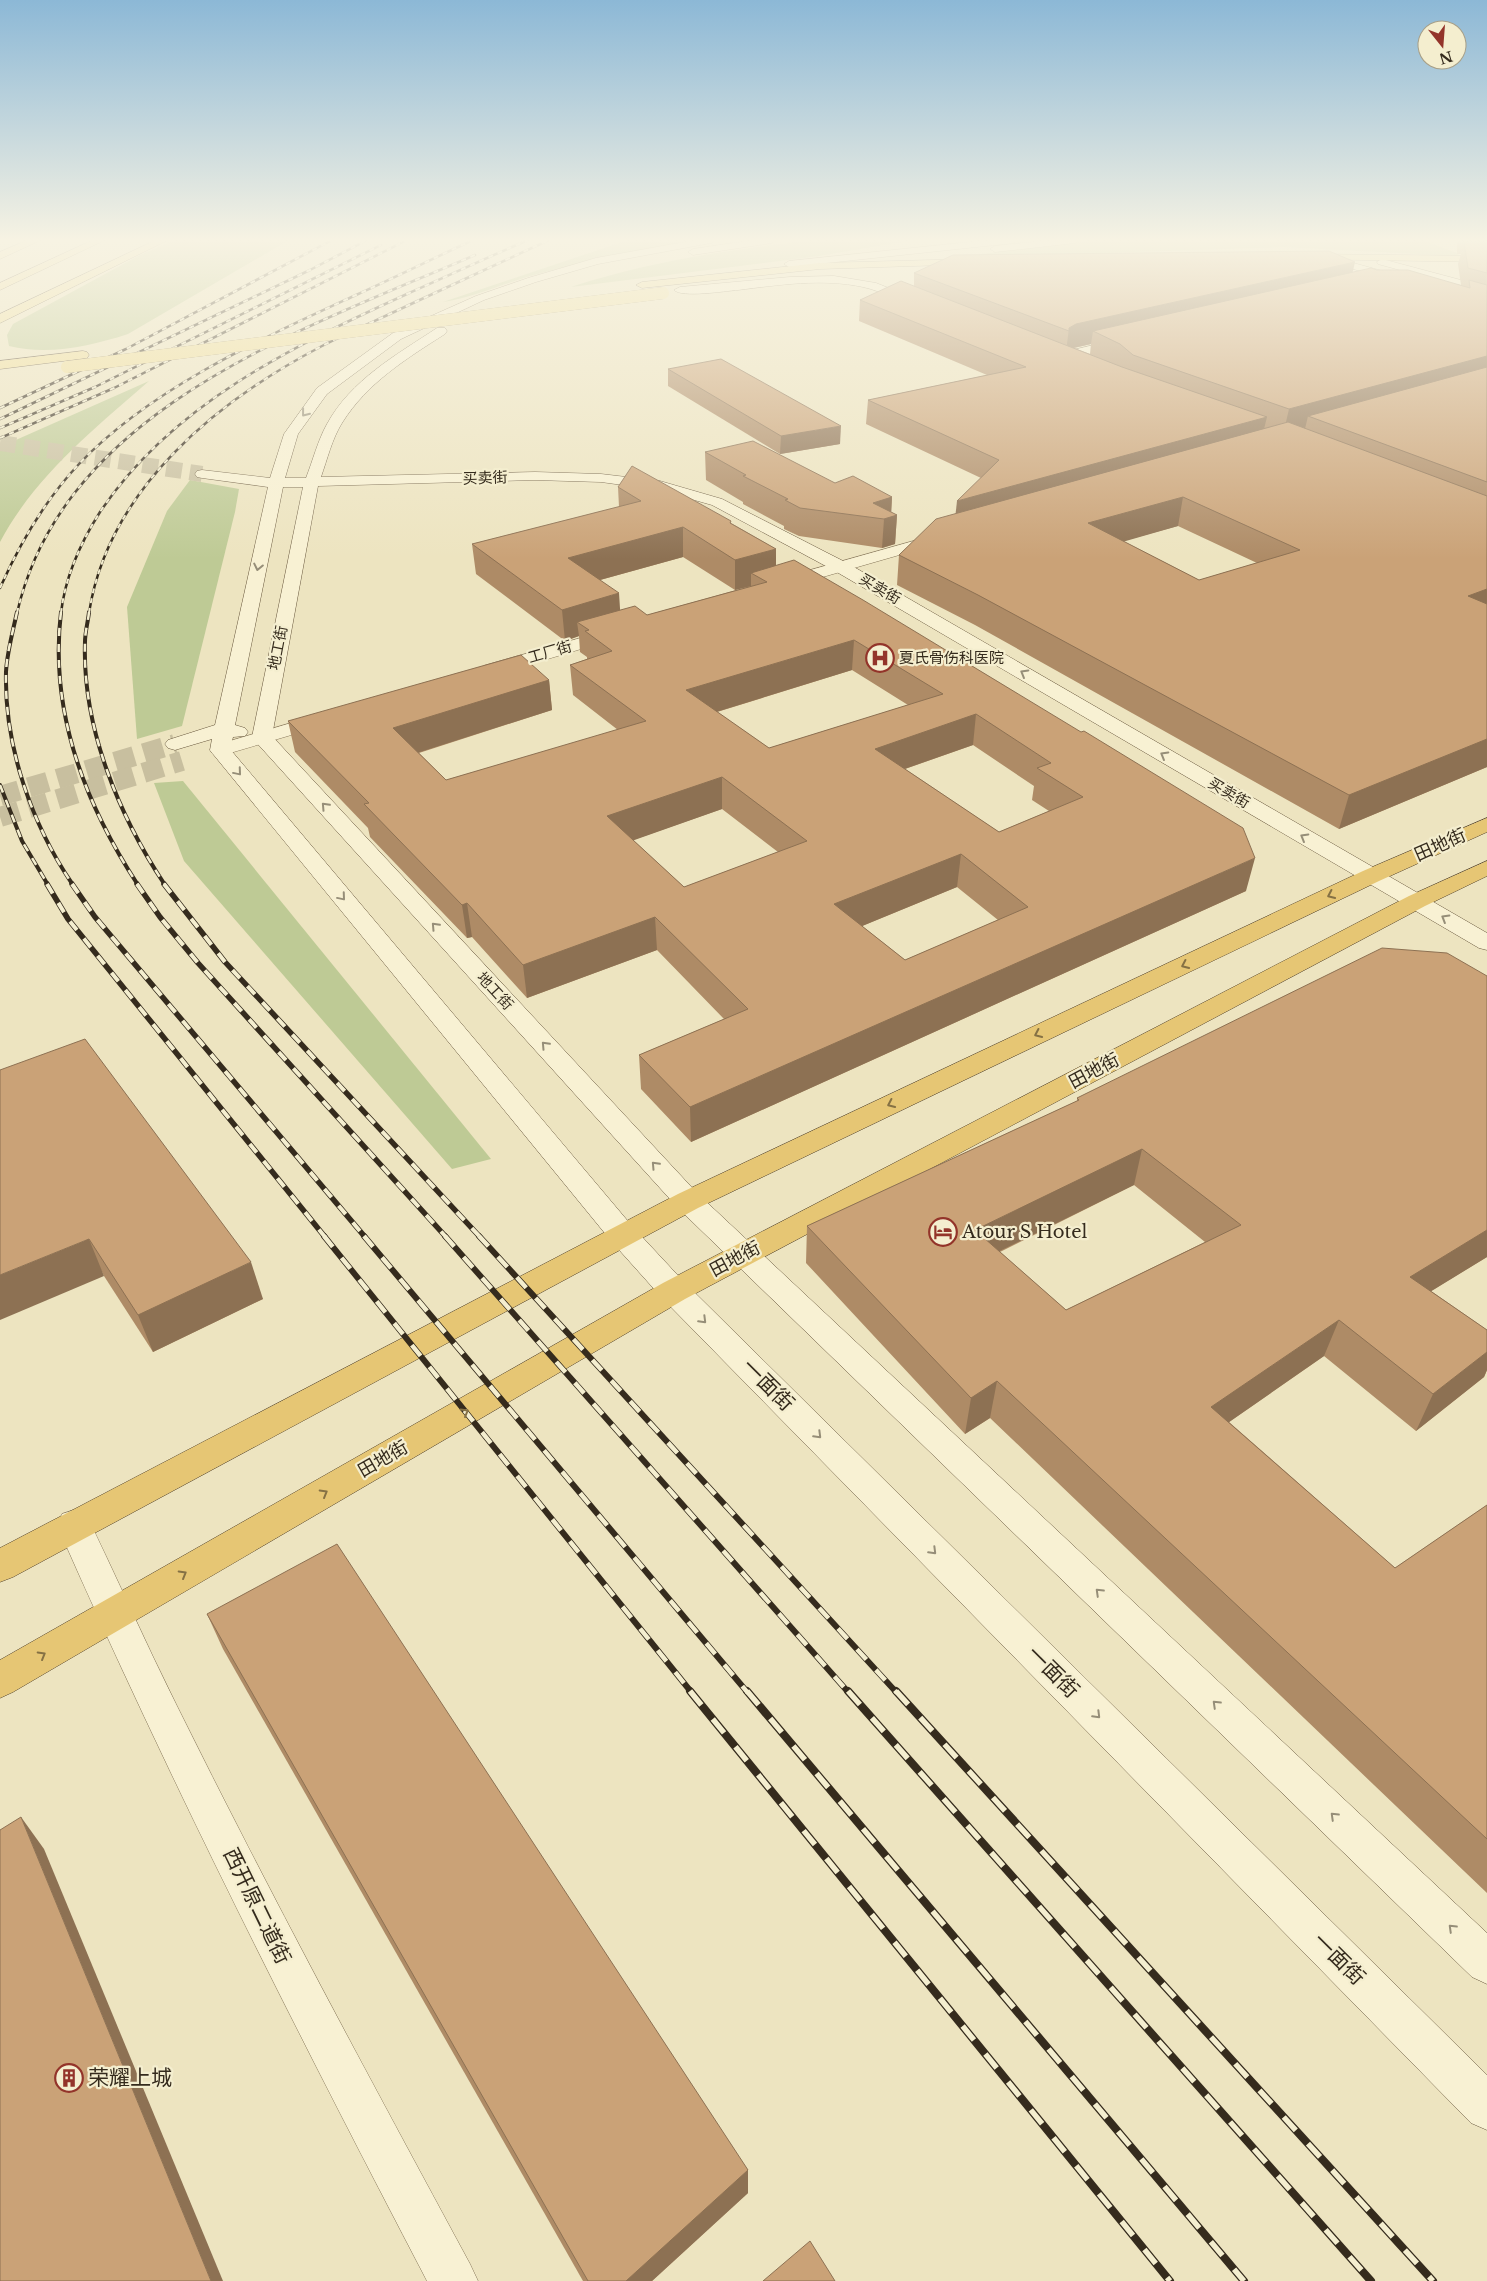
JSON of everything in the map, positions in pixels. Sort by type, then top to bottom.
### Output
[{"type":"highway","name":"田地街","points":[[0,1566],[622,1234],[688,1201],[1371,876],[1487,824]]},
{"type":"highway","name":"田地街","points":[[0,1680],[674,1291],[1417,901],[1487,868]]},
{"type":"main road","points":[[0,374],[63,362],[83,355],[151,346]]},
{"type":"main road","points":[[0,365],[63,362],[198,346]]},
{"type":"main road","points":[[382,346],[322,391],[291,434],[276,484],[220,750],[622,1234]]},
{"type":"main road","name":"地工街","points":[[418,346],[382,370],[360,390],[334,424],[311,483],[262,738],[688,1201]]},
{"type":"main road","points":[[1061,360],[1107,374],[1073,354],[1105,346]]},
{"type":"main road","points":[[0,358],[63,362]]},
{"type":"main road","name":"买卖街","points":[[202,474],[276,484],[536,476],[631,481],[660,486],[717,502],[841,566],[1487,943]]},
{"type":"main road","points":[[765,589],[956,534]]},
{"type":"main road","name":"工厂街","points":[[480,673],[632,628]]},
{"type":"main road","points":[[262,738],[223,729],[179,752],[220,750],[262,738],[338,715]]},
{"type":"main road","points":[[688,1201],[1487,1962]]},
{"type":"main road","name":"一面街","points":[[622,1234],[674,1291],[1487,2107]]},
{"type":"main road","name":"西开原二道街","points":[[74,1525],[114,1614],[285,1964],[453,2281]]},
{"type":"green space","points":[[11,346],[81,346],[54,350]]},
{"type":"green space","points":[[149,381],[87,436],[48,475],[14,518],[0,542],[0,447]]},
{"type":"green space","points":[[190,480],[239,489],[235,512],[182,726],[137,739],[127,607],[167,511]]},
{"type":"green space","points":[[183,781],[491,1159],[452,1169],[184,861],[154,783]]},
{"type":"building","points":[[975,346],[1069,346],[1122,367],[1267,417],[957,501],[999,460],[868,400],[1026,367]]},
{"type":"building","points":[[1123,346],[1487,346],[1487,356],[1289,409],[1133,355]]},
{"type":"building","points":[[721,359],[841,426],[781,436],[668,369]]},
{"type":"building","points":[[1487,367],[1487,482],[1308,416]]},
{"type":"building","points":[[1288,422],[1487,496],[1487,589],[1468,596],[1487,604],[1487,739],[1349,795],[978,595],[899,555],[936,519]],"holes":[[[1183,497],[1300,550],[1199,580],[1088,523]]]},
{"type":"building","points":[[753,441],[835,483],[853,476],[892,497],[873,503],[897,515],[884,519],[800,508],[785,500],[788,499],[743,476],[746,475],[705,452]]},
{"type":"building","points":[[632,466],[731,521],[730,523],[776,549],[735,560],[683,527],[568,558],[619,593],[562,610],[472,544],[641,501],[618,487]]},
{"type":"building","points":[[794,560],[1081,732],[1084,731],[1243,828],[1255,858],[690,1107],[639,1055],[748,1009],[655,917],[523,965],[467,903],[462,905],[364,804],[369,803],[288,721],[521,655],[549,680],[393,728],[446,780],[646,721],[570,665],[612,651],[585,631],[589,630],[577,622],[635,606],[647,615],[767,582],[751,573]],"holes":[[[854,640],[943,694],[769,748],[686,690]],[[976,714],[1051,763],[1037,768],[1083,797],[999,832],[875,749]],[[722,777],[807,841],[684,887],[607,816]],[[961,854],[1028,907],[905,960],[834,904]]]},
{"type":"building","points":[[1382,948],[1447,953],[1487,976],[1487,1230],[1410,1277],[1487,1330],[1487,1352],[1433,1394],[1339,1320],[1211,1407],[1395,1568],[1487,1505],[1487,1839],[997,1381],[971,1398],[807,1226],[1079,1100],[1077,1098]],"holes":[[[1142,1149],[1241,1225],[1066,1310],[975,1230]]]},
{"type":"building","points":[[85,1039],[251,1262],[138,1315],[89,1239],[0,1275],[0,1070]]},
{"type":"building","points":[[337,1544],[748,2170],[626,2281],[588,2281],[207,1614]]},
{"type":"building","name":"荣耀上城","points":[[21,1817],[211,2281],[0,2281],[0,1830]]},
{"type":"building","points":[[810,2241],[835,2281],[763,2281]]},
{"type":"tunnel","points":[[0,443],[202,474]]},
{"type":"tunnel","points":[[0,796],[175,744]]},
{"type":"tunnel","points":[[0,817],[182,761]]},
{"type":"railway","points":[[0,408],[131,346]]},
{"type":"railway","points":[[0,419],[151,346]]},
{"type":"railway","points":[[0,428],[95,387],[177,346]]},
{"type":"railway","points":[[0,438],[114,388],[196,346]]},
{"type":"railway","points":[[0,588],[25,538],[44,507],[79,464],[108,437],[174,388],[247,346]]},
{"type":"railway","points":[[17,613],[43,542],[84,481],[137,429],[200,385],[268,346]]},
{"type":"railway","points":[[61,613],[70,573],[86,535],[100,512],[129,474],[162,440],[199,409],[238,382],[299,346]]},
{"type":"railway","points":[[89,613],[100,568],[119,527],[143,489],[173,454],[207,422],[244,393],[321,346]]},
{"type":"railway","points":[[17,612],[6,672],[10,728],[23,784],[33,811],[58,862],[73,885]]},
{"type":"railway","points":[[61,612],[59,649],[61,685],[66,721],[75,755],[87,789],[102,822],[138,885]]},
{"type":"railway","points":[[89,612],[85,638],[86,674],[97,738],[119,800],[148,858],[165,885]]},
{"type":"railway","points":[[0,785],[22,841],[48,885]]},
{"type":"railway","points":[[47,884],[68,919],[325,1237]]},
{"type":"railway","points":[[72,884],[95,917],[365,1237]]},
{"type":"railway","points":[[137,884],[160,917],[198,963],[446,1237]]},
{"type":"railway","points":[[164,884],[225,962],[480,1237]]},
{"type":"railway","points":[[324,1236],[692,1693]]},
{"type":"railway","points":[[364,1236],[748,1693]]},
{"type":"railway","points":[[445,1236],[849,1693]]},
{"type":"railway","points":[[479,1236],[897,1693]]},
{"type":"railway","points":[[690,1691],[1170,2281]]},
{"type":"railway","points":[[747,1691],[1244,2281]]},
{"type":"railway","points":[[848,1691],[1371,2281]]},
{"type":"railway","points":[[896,1691],[1433,2281]]},
{"type":"place","name":"夏氏骨伤科医院","points":[[880,658]]},
{"type":"place","name":"Atour S Hotel","points":[[943,1232]]},
{"type":"place","name":"荣耀上城","points":[[69,2078]]}]
